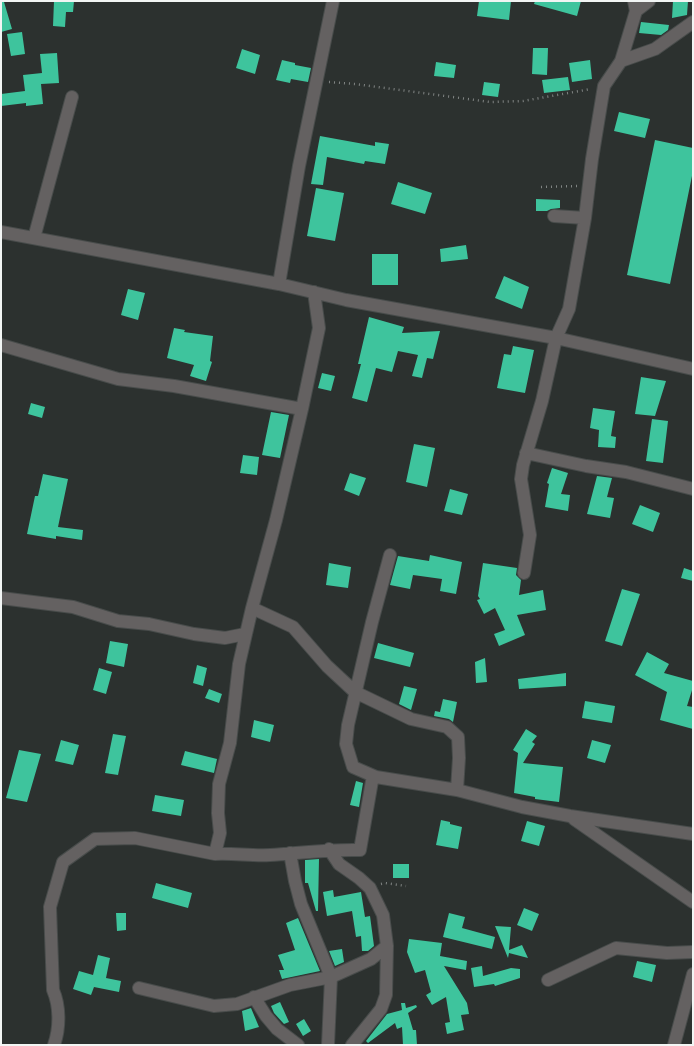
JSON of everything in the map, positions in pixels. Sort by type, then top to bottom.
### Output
[{"type":"street","points":[[280,284],[299,166],[333,1]]},
{"type":"street","points":[[524,573],[530,535],[522,479],[526,453],[542,401],[556,338],[569,309],[585,218],[604,86],[621,61],[635,6],[649,1]]},
{"type":"street","points":[[621,61],[655,49],[693,22]]},
{"type":"street","points":[[34,238],[72,97]]},
{"type":"street","points":[[554,216],[585,218]]},
{"type":"street","points":[[1,232],[280,284],[346,300],[556,338],[693,368]]},
{"type":"street","points":[[215,854],[220,833],[218,813],[219,784],[230,743],[239,664],[302,409],[319,328],[314,292]]},
{"type":"street","points":[[1,345],[118,379],[174,386],[302,409]]},
{"type":"street","points":[[526,453],[586,466],[626,472],[693,489]]},
{"type":"street","points":[[390,555],[355,692],[346,744],[353,768],[376,777],[457,790],[522,807],[693,834]]},
{"type":"street","points":[[1,598],[74,607],[118,620],[149,624],[194,634],[225,638],[245,634]]},
{"type":"street","points":[[252,608],[294,627],[327,666],[355,692],[411,719],[447,727],[458,737],[457,790]]},
{"type":"street","points":[[54,1045],[57,1036],[58,1001],[53,990],[50,907],[63,862],[95,839],[136,838],[215,854],[271,855],[329,849],[360,850],[372,781],[376,777]]},
{"type":"street","points":[[570,816],[693,902]]},
{"type":"street","points":[[329,849],[339,864],[370,888],[383,915],[387,946],[386,995],[381,1009],[352,1045]]},
{"type":"street","points":[[290,853],[301,904],[330,977],[328,1045]]},
{"type":"street","points":[[139,988],[214,1006],[237,1004],[290,985],[330,977],[371,959],[387,946]]},
{"type":"street","points":[[548,980],[616,948],[667,954],[693,952]]},
{"type":"street","points":[[674,1045],[693,974]]},
{"type":"street","points":[[254,997],[277,1029],[298,1045]]},
{"type":"path","points":[[317,82],[355,84],[490,102],[523,101],[604,86]]},
{"type":"path","points":[[541,187],[589,186]]},
{"type":"path","points":[[370,888],[385,883],[406,886]]},
{"type":"building","points":[[54,1],[74,1],[73,12],[66,12],[65,27],[53,26]]},
{"type":"building","points":[[479,1],[511,1],[509,20],[477,16]]},
{"type":"building","points":[[535,1],[581,1],[577,16],[534,4]]},
{"type":"building","points":[[673,1],[688,1],[687,15],[672,18]]},
{"type":"building","points":[[1,2],[4,2],[12,29],[1,32]]},
{"type":"building","points":[[641,22],[669,25],[668,30],[661,35],[639,33]]},
{"type":"building","points":[[22,32],[25,54],[11,56],[7,34]]},
{"type":"building","points":[[533,48],[548,48],[547,75],[532,74]]},
{"type":"building","points":[[242,49],[260,55],[255,74],[236,68]]},
{"type":"building","points":[[57,53],[59,83],[41,84],[43,104],[26,106],[26,103],[1,106],[1,94],[25,91],[23,75],[42,73],[40,54]]},
{"type":"building","points":[[282,60],[311,68],[308,82],[291,79],[290,83],[276,80]]},
{"type":"building","points":[[590,60],[592,79],[572,82],[569,63]]},
{"type":"building","points":[[436,62],[456,65],[454,78],[434,76]]},
{"type":"building","points":[[568,77],[570,90],[544,93],[542,80]]},
{"type":"building","points":[[484,82],[500,84],[498,97],[482,95]]},
{"type":"building","points":[[619,112],[650,119],[645,138],[614,131]]},
{"type":"building","points":[[320,136],[375,146],[375,142],[389,144],[385,164],[365,161],[364,164],[327,157],[323,185],[311,184]]},
{"type":"building","points":[[655,140],[693,148],[693,171],[670,284],[627,275]]},
{"type":"building","points":[[398,182],[432,193],[425,214],[391,204]]},
{"type":"building","points":[[316,188],[344,193],[335,241],[307,236]]},
{"type":"building","points":[[536,199],[560,200],[560,208],[536,211]]},
{"type":"building","points":[[466,245],[468,259],[441,262],[440,249]]},
{"type":"building","points":[[372,254],[398,254],[398,285],[372,285]]},
{"type":"building","points":[[504,276],[529,287],[522,309],[495,298]]},
{"type":"building","points":[[128,289],[145,293],[138,320],[121,315]]},
{"type":"building","points":[[369,317],[404,327],[402,333],[440,331],[433,359],[427,358],[422,378],[412,376],[418,355],[398,351],[392,372],[376,368],[367,402],[352,398],[361,364],[358,364]]},
{"type":"building","points":[[174,328],[185,330],[184,332],[213,336],[210,361],[212,362],[206,381],[190,376],[194,365],[167,358]]},
{"type":"building","points":[[513,346],[534,350],[525,393],[497,388],[504,354],[511,355]]},
{"type":"building","points":[[322,373],[335,376],[331,391],[318,388]]},
{"type":"building","points":[[641,377],[666,381],[655,416],[635,414]]},
{"type":"building","points":[[31,403],[45,407],[42,418],[28,414]]},
{"type":"building","points":[[593,408],[615,411],[611,436],[616,437],[615,448],[598,447],[599,430],[590,428]]},
{"type":"building","points":[[271,412],[289,415],[280,458],[262,455]]},
{"type":"building","points":[[652,419],[668,421],[663,463],[646,461]]},
{"type":"building","points":[[414,444],[435,448],[427,487],[406,482]]},
{"type":"building","points":[[243,455],[259,457],[257,475],[240,473]]},
{"type":"building","points":[[552,468],[568,473],[561,494],[570,495],[568,511],[545,507],[549,484],[547,483]]},
{"type":"building","points":[[350,473],[366,478],[359,496],[344,490]]},
{"type":"building","points":[[43,474],[68,479],[58,527],[83,530],[82,540],[56,536],[56,539],[27,534],[35,496],[38,496]]},
{"type":"building","points":[[597,476],[612,478],[607,497],[614,498],[610,518],[587,514]]},
{"type":"building","points":[[450,489],[468,494],[462,515],[444,511]]},
{"type":"building","points":[[640,505],[660,513],[653,532],[632,524]]},
{"type":"building","points":[[430,555],[462,562],[456,594],[440,591],[442,579],[413,575],[410,589],[390,585],[398,556],[429,561]]},
{"type":"building","points":[[329,563],[351,567],[348,588],[326,585]]},
{"type":"building","points":[[483,563],[517,568],[516,575],[521,580],[519,595],[543,590],[546,610],[517,615],[525,635],[499,646],[494,634],[505,630],[495,608],[484,614],[477,600],[480,599],[478,596]]},
{"type":"building","points":[[684,568],[693,571],[693,581],[681,578]]},
{"type":"building","points":[[622,589],[640,594],[622,646],[605,641]]},
{"type":"building","points":[[110,641],[128,644],[124,667],[106,663]]},
{"type":"building","points":[[378,643],[414,653],[410,667],[374,658]]},
{"type":"building","points":[[647,652],[669,664],[664,673],[693,681],[687,706],[693,707],[693,729],[660,720],[667,692],[635,675]]},
{"type":"building","points":[[485,658],[487,682],[476,683],[475,662]]},
{"type":"building","points":[[197,665],[207,668],[203,686],[193,683]]},
{"type":"building","points":[[99,668],[112,672],[106,694],[93,690]]},
{"type":"building","points":[[566,673],[566,686],[519,689],[518,679]]},
{"type":"building","points":[[404,686],[417,689],[411,710],[399,704]]},
{"type":"building","points":[[209,689],[222,694],[219,703],[205,698]]},
{"type":"building","points":[[443,699],[457,702],[453,722],[449,719],[434,716],[435,711],[440,712]]},
{"type":"building","points":[[585,701],[615,706],[612,723],[582,718]]},
{"type":"building","points":[[254,720],[274,725],[270,742],[251,737]]},
{"type":"building","points":[[526,729],[537,736],[532,742],[535,744],[523,763],[563,767],[559,802],[535,799],[535,797],[514,793],[518,753],[513,750]]},
{"type":"building","points":[[113,734],[126,736],[118,775],[105,773]]},
{"type":"building","points":[[61,740],[79,745],[73,765],[55,761]]},
{"type":"building","points":[[592,740],[611,745],[605,763],[587,758]]},
{"type":"building","points":[[19,750],[41,754],[27,802],[6,798]]},
{"type":"building","points":[[185,751],[217,759],[214,773],[181,765]]},
{"type":"building","points":[[356,781],[363,783],[359,807],[350,805]]},
{"type":"building","points":[[155,795],[184,800],[181,816],[152,811]]},
{"type":"building","points":[[441,820],[462,827],[458,849],[436,845]]},
{"type":"building","points":[[527,821],[545,826],[539,846],[521,841]]},
{"type":"building","points":[[319,859],[318,911],[316,911],[308,883],[305,883],[305,860]]},
{"type":"building","points":[[393,864],[409,864],[409,878],[393,878]]},
{"type":"building","points":[[156,883],[192,893],[188,908],[152,898]]},
{"type":"building","points":[[333,890],[334,897],[361,892],[365,917],[370,916],[374,946],[368,951],[362,951],[361,936],[356,937],[352,911],[327,916],[323,892]]},
{"type":"building","points":[[524,908],[539,914],[532,931],[517,925]]},
{"type":"building","points":[[116,913],[126,913],[126,930],[117,931]]},
{"type":"building","points":[[449,913],[465,917],[462,928],[495,937],[492,949],[443,937]]},
{"type":"building","points":[[298,918],[320,971],[282,979],[279,970],[284,970],[278,955],[295,950],[286,923]]},
{"type":"building","points":[[495,926],[511,927],[509,950],[522,945],[528,958],[509,953],[508,958]]},
{"type":"building","points":[[409,939],[442,943],[440,956],[467,961],[466,970],[444,966],[467,1003],[469,1014],[461,1015],[464,1030],[447,1034],[445,1023],[450,1022],[446,997],[432,1005],[426,995],[431,992],[425,970],[415,973],[407,952]]},
{"type":"building","points":[[342,949],[344,962],[335,966],[329,951]]},
{"type":"building","points":[[98,955],[110,958],[106,978],[121,981],[119,992],[94,987],[91,995],[73,989],[79,971],[93,975]]},
{"type":"building","points":[[637,961],[656,965],[652,982],[633,977]]},
{"type":"building","points":[[482,966],[483,976],[511,968],[520,969],[520,978],[495,986],[494,984],[474,987],[471,968]]},
{"type":"building","points":[[280,1002],[289,1022],[284,1024],[274,1013],[271,1006]]},
{"type":"building","points":[[401,1003],[405,1003],[406,1008],[416,1005],[417,1007],[408,1013],[413,1030],[416,1030],[417,1045],[403,1045],[402,1027],[397,1029],[395,1023],[368,1043],[366,1041],[387,1014],[402,1010]]},
{"type":"building","points":[[251,1008],[259,1027],[245,1031],[242,1011]]},
{"type":"building","points":[[304,1019],[311,1031],[303,1036],[296,1024]]}]
